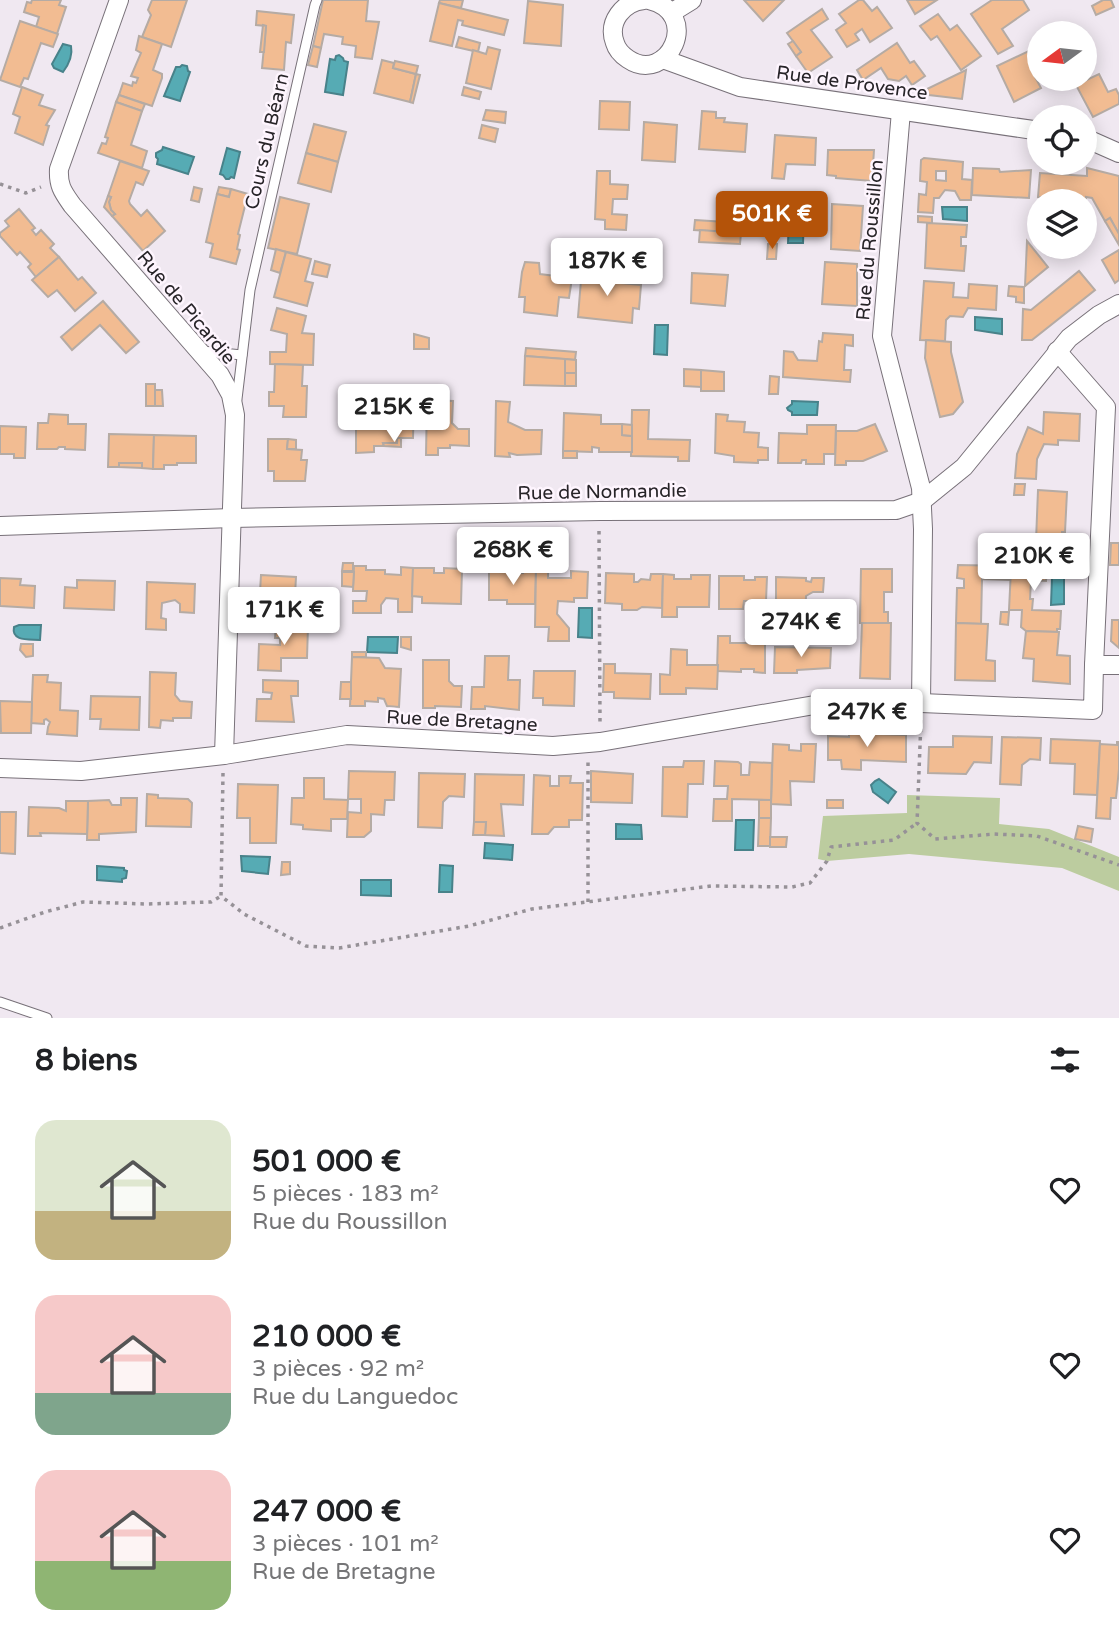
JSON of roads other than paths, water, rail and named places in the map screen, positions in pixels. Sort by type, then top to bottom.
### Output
[{"type":"street","name":"Rue de Picardie","points":[[119,0],[59,169],[59,180],[72,205],[220,376],[230,396],[235,415],[223,755]]},
{"type":"street","points":[[644,0],[623,3],[612,34],[615,45],[622,54],[633,62],[644,64],[663,59],[671,51],[677,37],[677,26],[671,13],[663,5],[649,0]]},
{"type":"street","points":[[671,13],[692,0]]},
{"type":"street","name":"Rue de Provence","points":[[663,59],[740,87],[1027,129]]},
{"type":"street","name":"Rue du Roussillon","points":[[901,111],[882,336],[916,465],[922,501],[922,703]]},
{"type":"street","points":[[1097,143],[1119,153]]},
{"type":"street","name":"Rue de Normandie","points":[[0,526],[232,518],[600,511],[896,510],[922,501],[964,467],[1057,351],[1084,324],[1119,304]]},
{"type":"street","points":[[1057,351],[1106,407],[1094,665],[1119,665]]},
{"type":"street","name":"Rue de Bretagne","points":[[0,768],[81,771],[223,755],[347,735],[553,746],[594,742],[826,703],[922,703],[1093,710],[1094,665]]},
{"type":"lane","name":"Cours du Béarn","points":[[235,415],[250,290],[317,0]]},
{"type":"lane","points":[[198,351],[242,355]]},
{"type":"lane","points":[[0,1002],[47,1018]]},
{"type":"water","points":[[63,44],[71,46],[71,50],[70,60],[63,72],[52,64]]},
{"type":"water","points":[[339,55],[348,62],[343,95],[325,92],[330,59],[335,60]]},
{"type":"water","points":[[187,66],[190,72],[180,101],[164,96],[176,67]]},
{"type":"water","points":[[163,147],[194,157],[188,174],[157,164],[156,153]]},
{"type":"water","points":[[227,148],[240,152],[234,178],[229,179],[220,174]]},
{"type":"water","points":[[942,207],[967,207],[967,221],[943,219]]},
{"type":"water","points":[[797,210],[804,217],[803,243],[788,243],[789,218],[791,212]]},
{"type":"water","points":[[975,317],[1002,319],[1002,334],[975,330]]},
{"type":"water","points":[[655,325],[668,325],[667,355],[654,354]]},
{"type":"water","points":[[792,401],[818,402],[817,415],[792,415],[787,408]]},
{"type":"water","points":[[1052,577],[1064,577],[1064,604],[1051,605]]},
{"type":"water","points":[[579,608],[592,608],[592,638],[578,637]]},
{"type":"water","points":[[41,625],[40,640],[15,635],[14,627]]},
{"type":"water","points":[[368,637],[398,637],[397,653],[367,652]]},
{"type":"water","points":[[879,779],[896,792],[888,803],[873,792],[871,785]]},
{"type":"water","points":[[736,820],[754,820],[753,850],[735,850]]},
{"type":"water","points":[[616,824],[641,825],[642,839],[616,839]]},
{"type":"water","points":[[485,843],[513,845],[512,860],[484,858]]},
{"type":"water","points":[[241,856],[270,857],[268,874],[242,871]]},
{"type":"water","points":[[440,865],[453,866],[452,892],[439,892]]},
{"type":"water","points":[[97,866],[124,868],[127,871],[126,878],[122,879],[122,882],[97,880]]},
{"type":"water","points":[[361,880],[391,880],[391,896],[361,895]]}]
